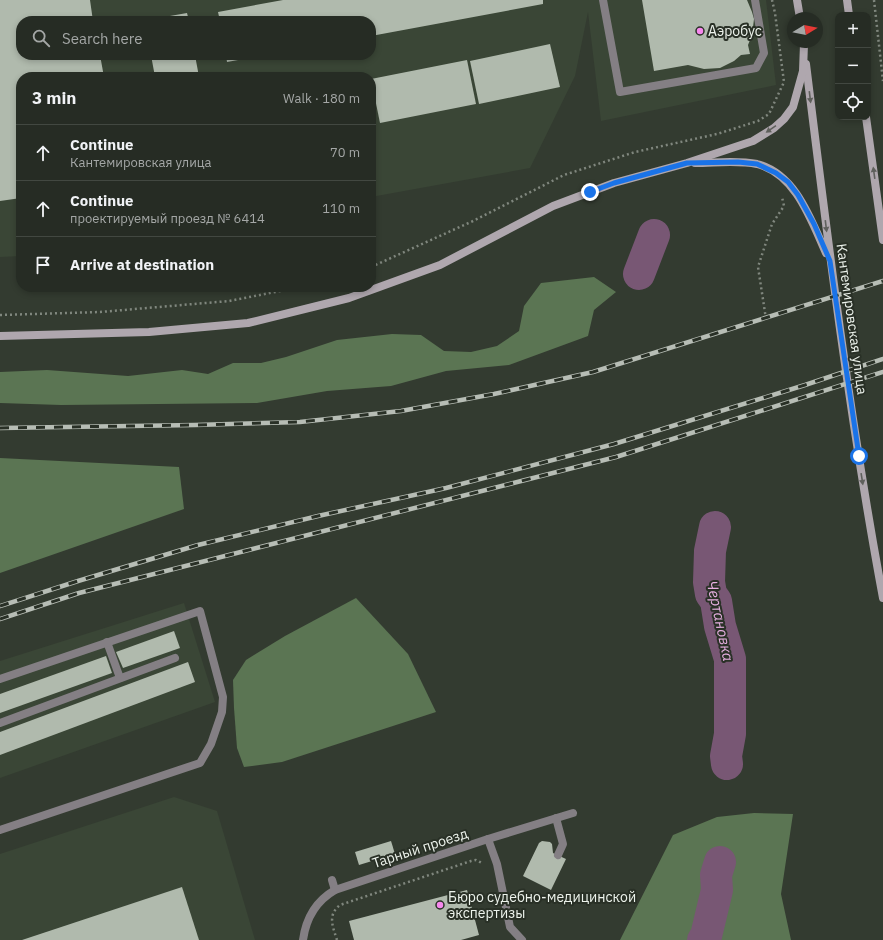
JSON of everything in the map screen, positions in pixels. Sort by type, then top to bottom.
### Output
[{"type":"main road","points":[[797,0],[799,12]]},
{"type":"main road","points":[[846,0],[848,12]]},
{"type":"main road","points":[[376,288],[440,265],[553,206],[614,183],[687,163],[753,141],[774,128],[784,119],[793,107],[803,71],[804,48]]},
{"type":"main road","name":"Кантемировская улица","points":[[805,48],[830,261],[868,516],[883,598]]},
{"type":"main road","points":[[866,120],[883,240]]},
{"type":"main road","points":[[687,163],[738,162],[757,164],[776,173],[788,182],[798,195],[814,224],[830,261]]},
{"type":"main road","points":[[0,336],[149,332],[248,323],[349,298],[366,292]]},
{"type":"lane","points":[[603,0],[620,92],[756,68],[764,53],[755,0]]},
{"type":"lane","points":[[0,679],[200,611],[223,697],[222,712],[211,744],[200,763],[0,830]]},
{"type":"lane","points":[[107,642],[120,678]]},
{"type":"lane","points":[[0,723],[175,658]]},
{"type":"lane","name":"Тарный проезд","points":[[303,940],[304,930],[310,915],[318,903],[327,894],[335,890],[488,839],[573,813]]},
{"type":"lane","points":[[556,818],[563,844],[558,856]]},
{"type":"lane","points":[[488,839],[497,864],[510,927],[522,940]]},
{"type":"lane","points":[[332,880],[335,890]]},
{"type":"path","points":[[376,266],[473,221],[564,174],[635,152],[716,134],[758,120],[769,114],[784,82],[772,0]]},
{"type":"path","points":[[874,0],[883,80]]},
{"type":"path","points":[[766,319],[758,267],[772,224],[784,206],[782,194]]},
{"type":"path","points":[[0,315],[100,312],[229,301],[275,292]]},
{"type":"path","points":[[337,940],[331,919],[332,914],[340,905],[471,861],[481,862],[485,865]]},
{"type":"shaded area","points":[[0,0],[766,0],[776,85],[601,121],[588,12],[575,76],[530,168],[376,196],[376,72],[16,72],[16,256],[0,257]]},
{"type":"shaded area","points":[[184,603],[215,702],[0,778],[0,661]]},
{"type":"shaded area","points":[[174,797],[217,811],[255,940],[0,940],[0,854]]},
{"type":"green space","points":[[594,277],[616,292],[594,310],[588,336],[509,365],[446,371],[391,386],[327,391],[257,403],[61,405],[0,403],[0,372],[47,370],[128,376],[182,370],[208,374],[233,363],[261,363],[286,357],[337,340],[392,334],[421,335],[444,351],[471,352],[497,346],[519,331],[524,306],[541,283]]},
{"type":"green space","points":[[0,458],[179,467],[184,509],[0,573]]},
{"type":"green space","points":[[356,598],[408,654],[436,712],[282,762],[244,767],[237,748],[233,680],[246,660],[285,636]]},
{"type":"green space","points":[[754,813],[793,814],[781,894],[791,940],[620,940],[673,835],[717,817]]},
{"type":"building","points":[[0,0],[90,0],[92,16],[16,16],[16,60],[101,60],[103,72],[16,72],[16,199],[0,201]]},
{"type":"building","points":[[283,0],[543,0],[543,4],[376,35],[376,16],[219,16],[218,12]]},
{"type":"building","name":"Аэробус","points":[[642,0],[747,0],[754,19],[752,35],[748,45],[750,54],[741,55],[734,61],[720,68],[704,69],[688,65],[654,71]]},
{"type":"building","points":[[187,13],[188,16],[170,16]]},
{"type":"building","points":[[550,44],[560,87],[479,104],[470,61]]},
{"type":"building","points":[[152,60],[196,60],[198,72],[154,72]]},
{"type":"building","points":[[227,60],[238,60],[227,62]]},
{"type":"building","points":[[467,60],[476,104],[380,123],[376,103],[376,78]]},
{"type":"building","points":[[174,631],[180,648],[123,668],[116,652]]},
{"type":"building","points":[[106,656],[112,673],[0,713],[0,694]]},
{"type":"building","points":[[188,662],[195,682],[0,755],[0,732]]},
{"type":"building","points":[[391,841],[395,854],[359,865],[355,852]]},
{"type":"building","points":[[542,841],[550,842],[552,844],[553,853],[566,859],[551,890],[523,876],[539,843]]},
{"type":"building","points":[[182,887],[199,940],[22,940]]},
{"type":"building","name":"Бюро судебно-медицинской экспертизы","points":[[467,890],[479,935],[461,940],[354,940],[349,921]]},
{"type":"waterway","name":"Чертановка","points":[[639,274],[654,235]]},
{"type":"waterway","name":"Чертановка","points":[[715,527],[710,551],[709,582],[711,594],[716,601],[720,626],[730,659],[730,734],[726,756],[727,764]]},
{"type":"waterway","name":"Чертановка","points":[[703,940],[706,936],[717,890],[716,875],[720,862]]},
{"type":"railway","points":[[0,428],[300,422],[401,411],[494,394],[593,372],[883,281]]},
{"type":"railway","points":[[0,606],[198,545],[318,516],[446,488],[614,444],[805,385],[883,359]]},
{"type":"railway","points":[[0,619],[79,593],[616,457],[883,372]]},
{"type":"place","name":"Аэробус","points":[[700,31]]},
{"type":"place","name":"Бюро судебно-медицинской экспертизы","points":[[440,905]]},
{"type":"route","points":[[590,192],[614,183],[687,163],[738,162],[757,164],[776,173],[788,182],[798,195],[814,224],[830,261],[859,456]]}]
